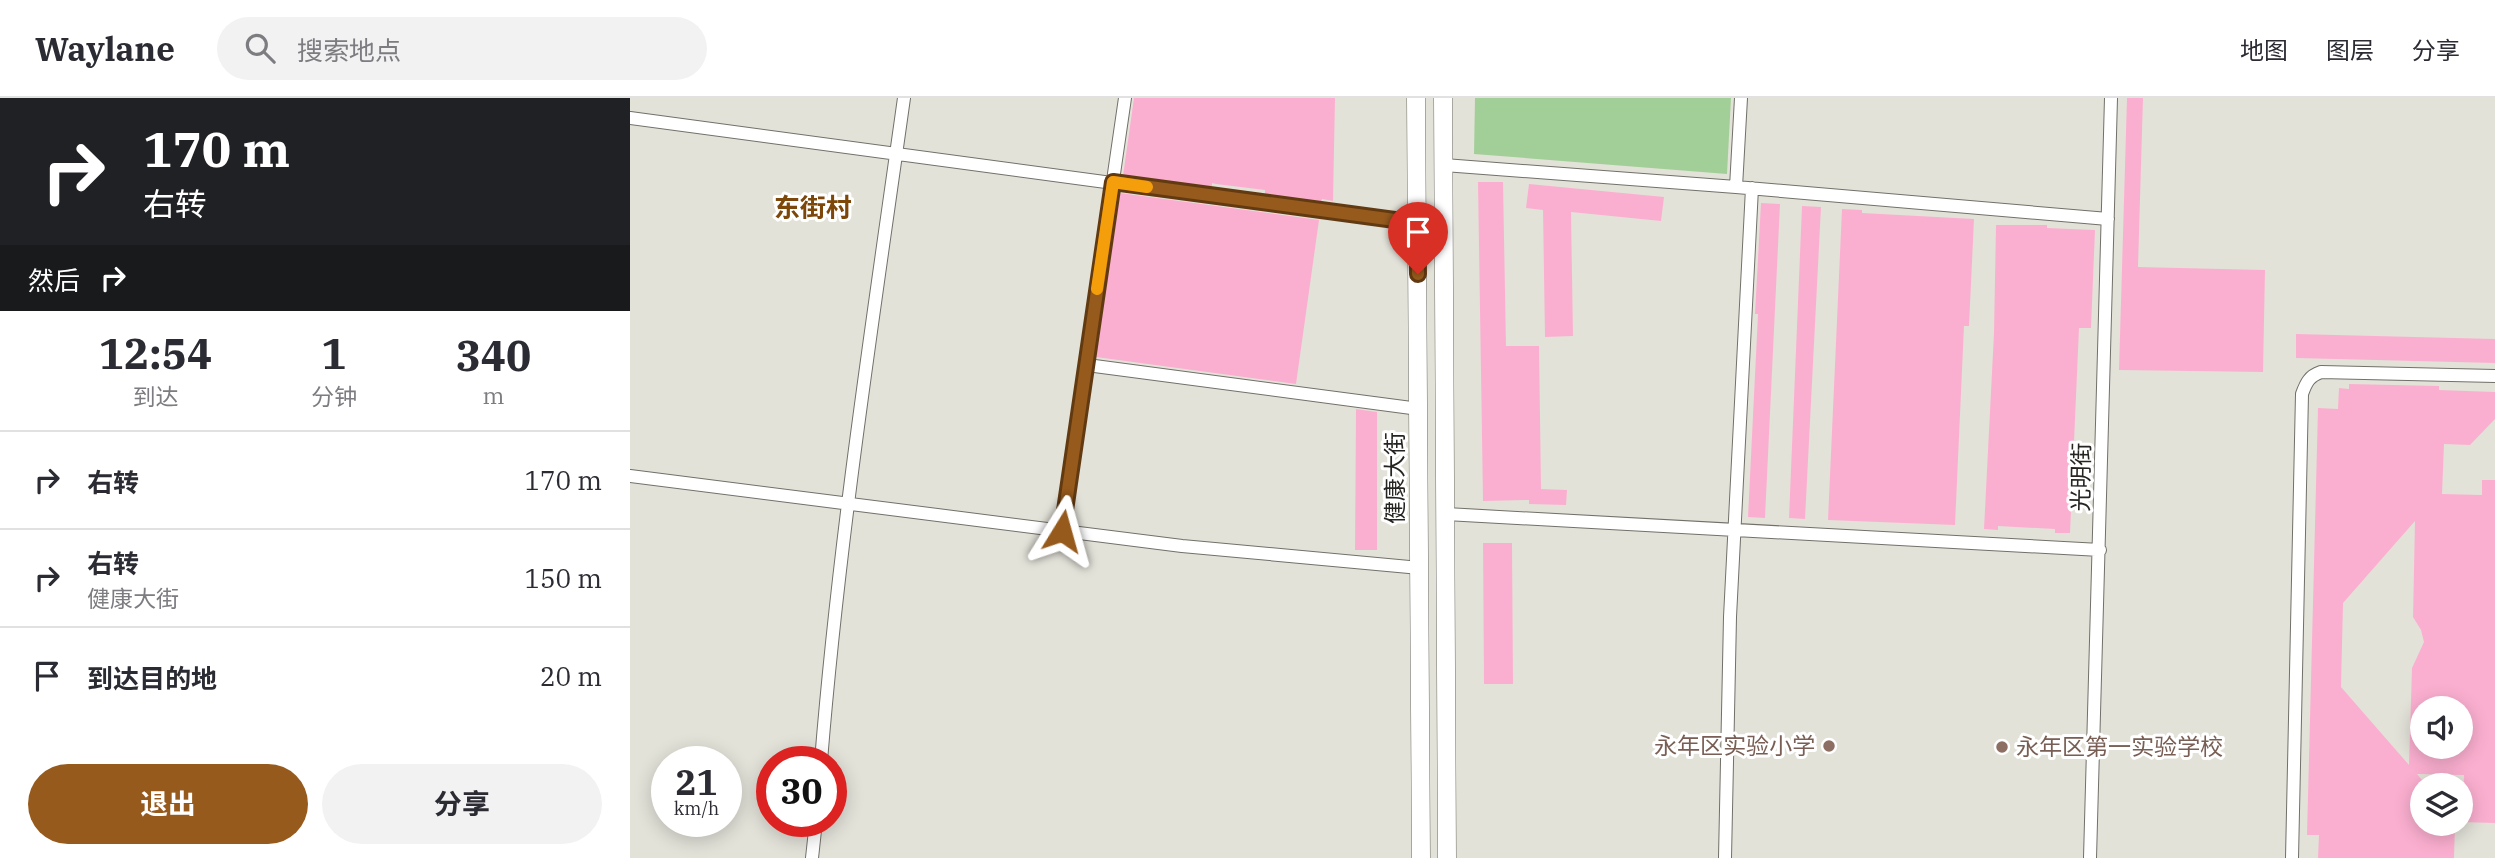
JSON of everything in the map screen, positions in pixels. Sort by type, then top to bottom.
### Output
[{"type":"main road","name":"健康大街","points":[[1416,98],[1421,858]]},
{"type":"main road","points":[[1443,98],[1447,858]]},
{"type":"street","points":[[822,746],[847,504],[904,98]]},
{"type":"street","points":[[1062,531],[1125,98]]},
{"type":"street","points":[[1736,187],[1741,98]]},
{"type":"street","name":"光明街","points":[[2090,858],[2111,98]]},
{"type":"street","points":[[630,118],[1417,223]]},
{"type":"street","points":[[1444,165],[2108,219]]},
{"type":"street","points":[[1725,858],[1730,617],[1752,188]]},
{"type":"street","points":[[1087,365],[1419,409]]},
{"type":"street","points":[[2292,858],[2302,394],[2306,383],[2312,375],[2320,372],[2495,376]]},
{"type":"street","points":[[630,476],[1182,546],[1420,568]]},
{"type":"street","points":[[1446,514],[2099,550]]},
{"type":"street","points":[[812,858],[814,837]]},
{"type":"green space","points":[[1475,98],[1731,98],[1727,174],[1474,154]]},
{"type":"building","points":[[1134,98],[1335,98],[1333,201],[1265,195],[1265,190],[1212,183],[1212,188],[1123,176]]},
{"type":"building","points":[[2127,98],[2143,98],[2138,267],[2265,270],[2263,372],[2119,370]]},
{"type":"building","points":[[1478,182],[1503,182],[1506,346],[1539,346],[1541,489],[1567,490],[1566,505],[1529,504],[1529,500],[1483,501]]},
{"type":"building","points":[[1529,184],[1664,197],[1661,221],[1571,212],[1573,336],[1545,337],[1543,210],[1526,208]]},
{"type":"building","points":[[1120,193],[1319,220],[1296,384],[1096,357]]},
{"type":"building","points":[[1761,203],[1780,204],[1765,518],[1748,517]]},
{"type":"building","points":[[1802,206],[1821,207],[1805,519],[1789,518]]},
{"type":"building","points":[[1842,209],[1862,210],[1862,213],[1974,219],[1969,326],[1964,326],[1955,525],[1828,520]]},
{"type":"building","points":[[1996,225],[2047,225],[2047,228],[2095,230],[2091,328],[2079,328],[2070,533],[2055,533],[2055,529],[1998,526],[1998,530],[1984,529],[1994,333]]},
{"type":"building","points":[[2296,334],[2495,339],[2495,363],[2296,358]]},
{"type":"building","points":[[2349,384],[2439,386],[2439,390],[2495,392],[2495,419],[2470,445],[2444,444],[2442,494],[2482,495],[2482,480],[2495,480],[2495,823],[2473,822],[2473,773],[2410,773],[2410,836],[2455,836],[2454,858],[2318,858],[2319,835],[2307,835],[2318,408],[2338,409],[2339,388],[2349,389]],"holes":[[[2415,521],[2413,617],[2424,642],[2412,668],[2411,696],[2473,696],[2473,759],[2410,759],[2410,733],[2409,765],[2341,687],[2343,603]]]},
{"type":"building","points":[[1356,409],[1377,412],[1377,550],[1355,550]]},
{"type":"building","points":[[1483,543],[1512,543],[1513,684],[1484,684]]},
{"type":"slow traffic","points":[[1097,289],[1113,182],[1147,187]]},
{"type":"place","name":"永年区实验小学","points":[[1829,746]]},
{"type":"place","name":"永年区第一实验学校","points":[[2002,747]]},
{"type":"district","name":"东街村","points":[[813,208]]},
{"type":"route","points":[[1062,531],[1113,182],[1417,223],[1418,274]]}]
